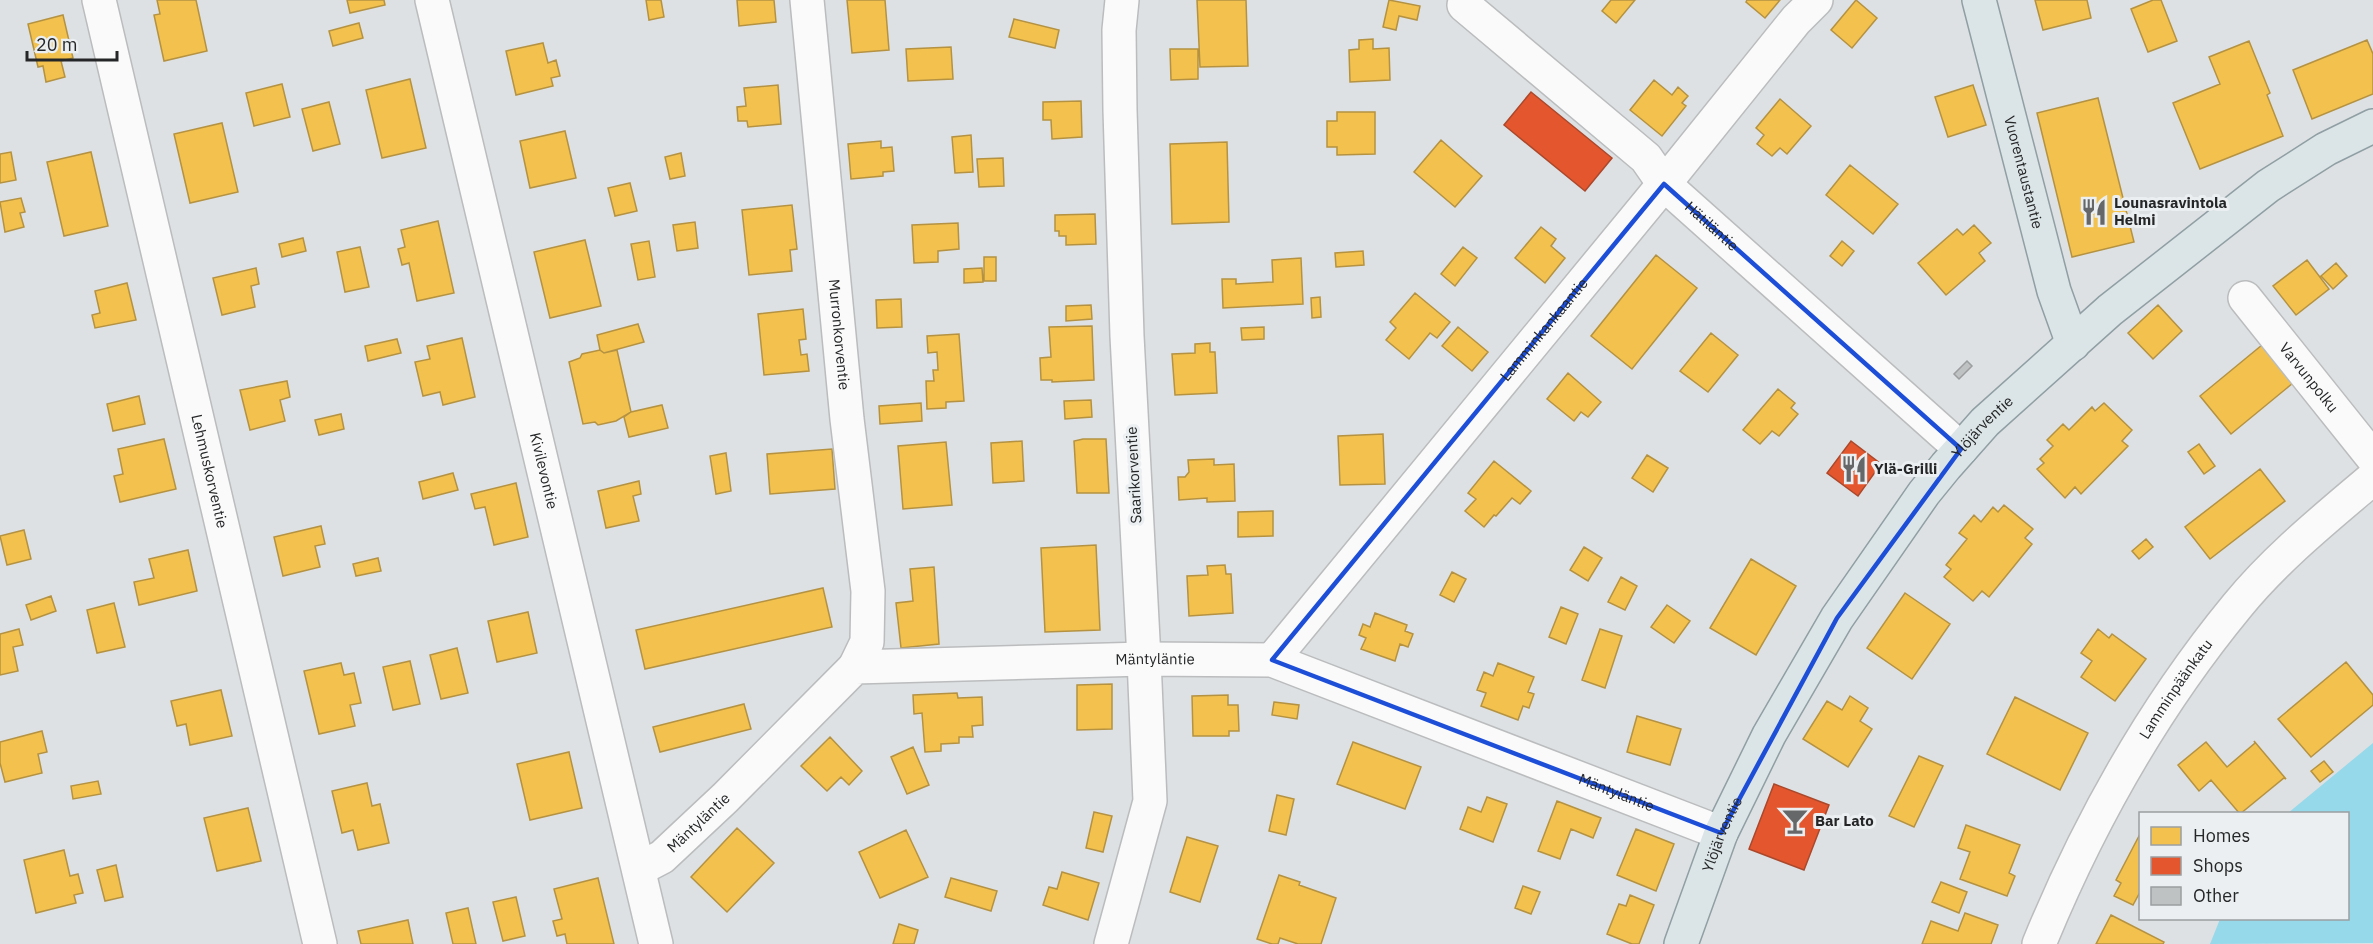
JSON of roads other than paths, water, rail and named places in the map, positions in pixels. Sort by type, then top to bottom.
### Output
[{"type":"main road","name":"Vuorentaustantie","points":[[1979,0],[2054,291],[2073,344]]},
{"type":"main road","name":"Ylöjärventie","points":[[1681,944],[1721,833],[1769,735],[1837,618],[1924,493],[1961,449],[1985,422],[2110,310],[2242,205],[2326,149],[2373,126]]},
{"type":"street","name":"Lehmuskorventie","points":[[99,0],[320,944]]},
{"type":"street","name":"Kivilevontie","points":[[432,0],[656,944]]},
{"type":"street","name":"Murronkorventie","points":[[807,0],[845,407],[868,591],[867,642],[855,667]]},
{"type":"street","name":"Saarikorventie","points":[[1111,944],[1150,801],[1127,336],[1119,110],[1119,30],[1122,0]]},
{"type":"street","name":"Lamminkankaantie","points":[[1272,660],[1796,20],[1816,0]]},
{"type":"street","name":"Hätiläntie","points":[[1464,5],[1646,158],[1664,184],[1961,449]]},
{"type":"street","name":"Varvunpolku","points":[[2245,298],[2373,458]]},
{"type":"street","name":"Lamminpäänkatu","points":[[2039,944],[2058,897],[2122,771],[2162,705],[2238,605],[2295,546],[2373,478]]},
{"type":"street","name":"Mäntyläntie","points":[[639,870],[662,857],[678,843],[855,667],[1144,659],[1272,660],[1721,833]]},
{"type":"place","name":"Lounasravintola Helmi","points":[[2094,212]]},
{"type":"place","name":"Ylä-Grilli","points":[[1854,469]]},
{"type":"place","name":"Bar Lato","points":[[1795,821]]}]
